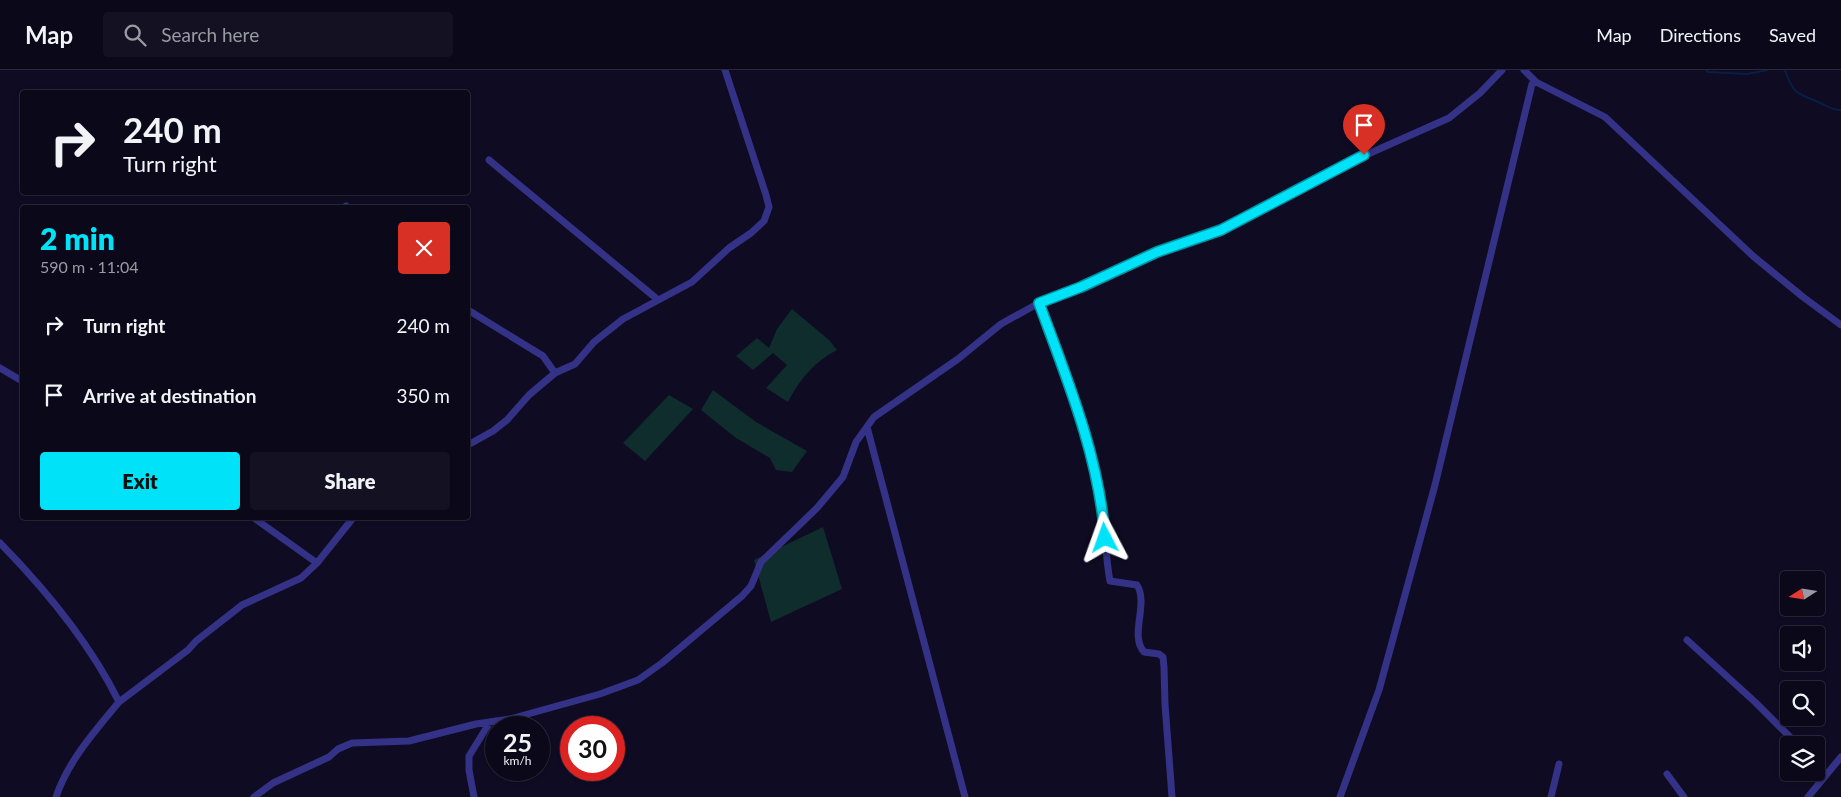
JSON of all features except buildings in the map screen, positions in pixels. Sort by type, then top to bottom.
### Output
[{"type":"street","points":[[470,444],[493,431],[507,420],[529,395],[555,373],[575,364],[594,342],[624,319],[657,299],[692,282],[729,248],[764,221],[769,207],[725,70]]},
{"type":"street","points":[[518,716],[600,694],[638,680],[662,663],[752,586],[761,562],[817,508],[843,477],[856,442],[874,418],[958,359],[1001,324],[1039,303],[1081,287],[1157,252],[1221,230],[1350,162],[1449,118],[1480,93],[1502,70]]},
{"type":"street","points":[[1524,70],[1536,82],[1605,117],[1753,256],[1841,325]]},
{"type":"street","points":[[1340,797],[1379,690],[1435,485],[1532,84],[1536,82]]},
{"type":"street","points":[[489,160],[657,299]]},
{"type":"street","points":[[1039,303],[1092,460],[1102,505],[1110,581],[1137,585],[1142,603],[1139,632],[1141,648],[1144,652],[1159,654],[1164,660],[1165,704],[1172,797]]},
{"type":"street","points":[[470,311],[543,356],[555,373]]},
{"type":"street","points":[[0,368],[20,380]]},
{"type":"street","points":[[867,427],[966,797]]},
{"type":"street","points":[[257,520],[317,563]]},
{"type":"street","points":[[56,797],[62,781],[77,756],[119,702],[188,650],[196,641],[242,605],[285,587],[301,578],[317,563],[351,520]]},
{"type":"street","points":[[0,543],[19,562],[79,638],[109,682],[119,702]]},
{"type":"street","points":[[1688,640],[1744,691],[1789,736]]},
{"type":"street","points":[[254,797],[273,783],[329,757],[338,749],[352,742],[409,741],[485,723]]},
{"type":"street","points":[[474,797],[469,770],[469,756],[472,748],[485,729]]},
{"type":"street","points":[[1808,797],[1841,757]]},
{"type":"street","points":[[1551,797],[1559,764]]},
{"type":"street","points":[[1667,774],[1684,797]]},
{"type":"green space","points":[[792,309],[829,340],[837,350],[829,354],[808,372],[788,402],[766,388],[787,365],[773,353],[753,370],[736,356],[757,338],[769,348],[777,329]]},
{"type":"green space","points":[[713,390],[756,422],[807,451],[792,472],[776,470],[770,458],[736,438],[701,410]]},
{"type":"green space","points":[[669,395],[693,409],[645,461],[623,443]]},
{"type":"green space","points":[[823,527],[842,589],[771,622],[754,560]]},
{"type":"waterway","points":[[1706,70],[1708,72],[1747,74],[1768,70]]},
{"type":"waterway","points":[[1785,70],[1793,88],[1797,92],[1829,108],[1841,110]]},
{"type":"route","points":[[1105,538],[1102,505],[1092,460],[1061,362],[1039,303],[1081,287],[1157,252],[1221,230],[1364,155]]}]
